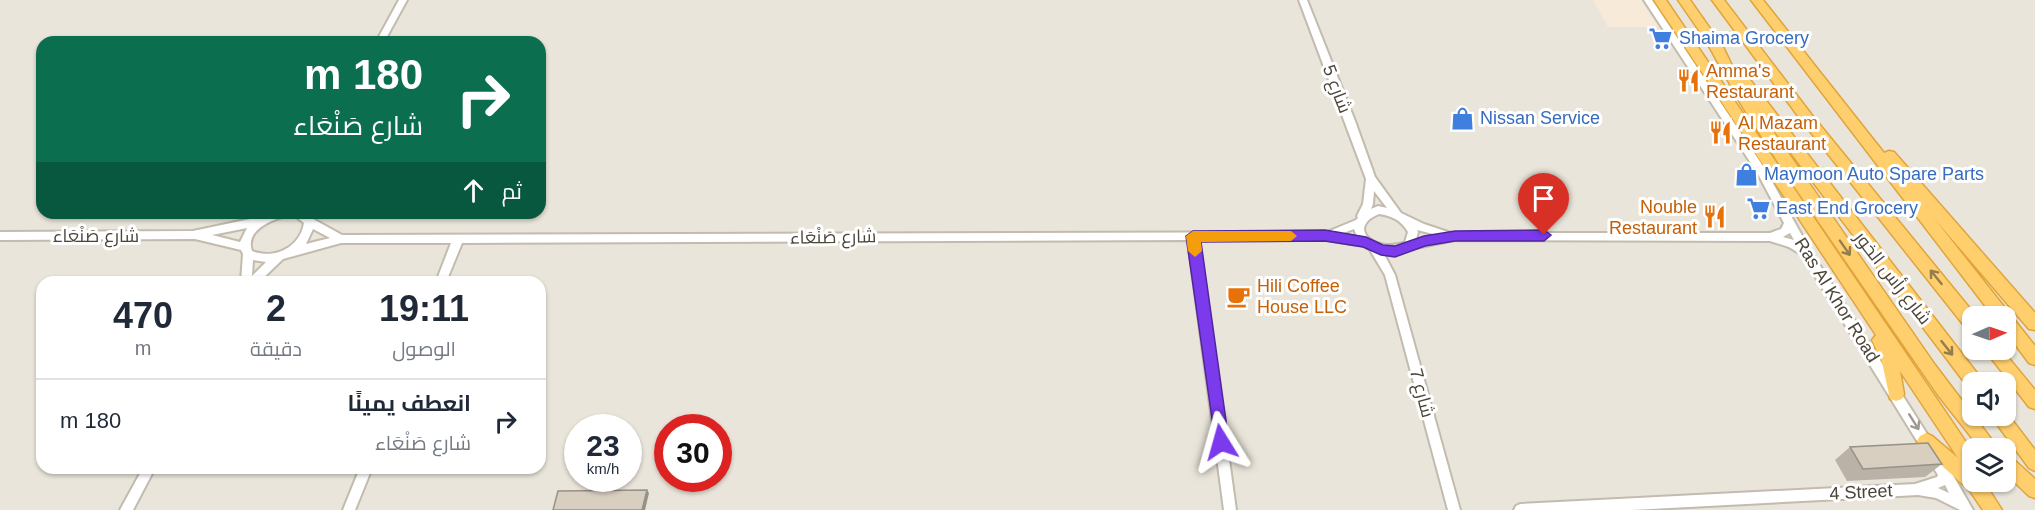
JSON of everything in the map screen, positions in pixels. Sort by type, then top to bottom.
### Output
[{"type":"highway","points":[[1660,0],[1797,218],[1885,348],[1896,394]]},
{"type":"highway","name":"شارع رأس الخور","points":[[1684,0],[1711,40],[1966,372]]},
{"type":"highway","name":"شارع رأس الخور","points":[[1718,0],[1806,117],[1962,311]]},
{"type":"highway","points":[[1757,0],[1994,306]]},
{"type":"highway","points":[[1711,40],[1756,118],[1937,379],[1982,438]]},
{"type":"highway","points":[[1804,61],[1934,205],[2035,324]]},
{"type":"highway","points":[[1797,218],[1962,451]]},
{"type":"highway","points":[[2016,334],[2035,358]]},
{"type":"highway","points":[[2002,360],[2035,402]]},
{"type":"highway","points":[[2007,426],[2035,463]]},
{"type":"highway","points":[[1926,441],[1976,485],[1993,510]]},
{"type":"highway","points":[[2016,473],[2035,490]]},
{"type":"highway","points":[[1991,492],[2003,510]]},
{"type":"street","points":[[383,36],[403,0]]},
{"type":"street","name":"شارع 5","points":[[1302,0],[1370,178],[1371,191],[1360,220]]},
{"type":"street","name":"Ras Al Khor Road","points":[[1647,0],[1762,172],[1797,218],[1806,253],[1966,508]]},
{"type":"street","name":"شارع 5","points":[[1370,178],[1401,217]]},
{"type":"street","points":[[1455,236],[1421,227],[1401,217],[1378,210],[1360,220],[1358,229],[1370,245],[1388,251],[1455,236],[1770,237],[1793,244],[1806,253]]},
{"type":"street","points":[[1390,275],[1413,232],[1401,217]]},
{"type":"street","points":[[1770,237],[1785,232],[1797,218]]},
{"type":"street","points":[[246,276],[245,238],[265,219]]},
{"type":"street","points":[[259,276],[306,237],[303,219]]},
{"type":"street","name":"شارع صَنْعَاء","points":[[308,219],[341,239]]},
{"type":"street","name":"شارع صَنْعَاء","points":[[1325,236],[1343,231],[1360,220]]},
{"type":"street","name":"شارع صَنْعَاء","points":[[0,236],[193,235],[261,221]]},
{"type":"street","name":"شارع صَنْعَاء","points":[[193,235],[246,251],[261,259],[341,239],[1325,236],[1370,245]]},
{"type":"street","points":[[1193,236],[1230,510]]},
{"type":"street","points":[[443,276],[458,239]]},
{"type":"street","name":"شارع 7","points":[[1370,245],[1390,275],[1454,510]]},
{"type":"street","points":[[126,510],[146,474]]},
{"type":"street","points":[[349,510],[364,474]]},
{"type":"street","name":"4 Street","points":[[1915,490],[1941,481],[1946,474]]},
{"type":"street","name":"4 Street","points":[[1520,510],[1674,506],[1915,490],[1937,493],[1966,508]]},
{"type":"shaded area","points":[[0,0],[2035,0],[2035,510],[0,510]]},
{"type":"shaded area","points":[[1593,0],[1641,0],[1658,27],[1608,27]]},
{"type":"building","points":[[1928,443],[1942,464],[1863,469],[1850,447]]},
{"type":"building","points":[[642,490],[647,490],[642,510],[553,510],[558,491],[642,492]]},
{"type":"slow traffic","points":[[1195,251],[1193,236],[1291,236]]},
{"type":"place","name":"Shaima Grocery","points":[[1661,38]]},
{"type":"place","name":"Amma's Restaurant","points":[[1688,81]]},
{"type":"place","name":"Nissan Service","points":[[1462,118]]},
{"type":"place","name":"Al Mazam Restaurant","points":[[1720,133]]},
{"type":"place","name":"Maymoon Auto Spare Parts","points":[[1746,174]]},
{"type":"place","name":"East End Grocery","points":[[1758,208]]},
{"type":"place","name":"Nouble Restaurant","points":[[1715,217]]},
{"type":"place","name":"Hili Coffee House LLC","points":[[1239,296]]},
{"type":"route","points":[[1221,442],[1193,236],[1339,237],[1366,242],[1381,250],[1395,251],[1424,241],[1455,236],[1544,235]]}]
